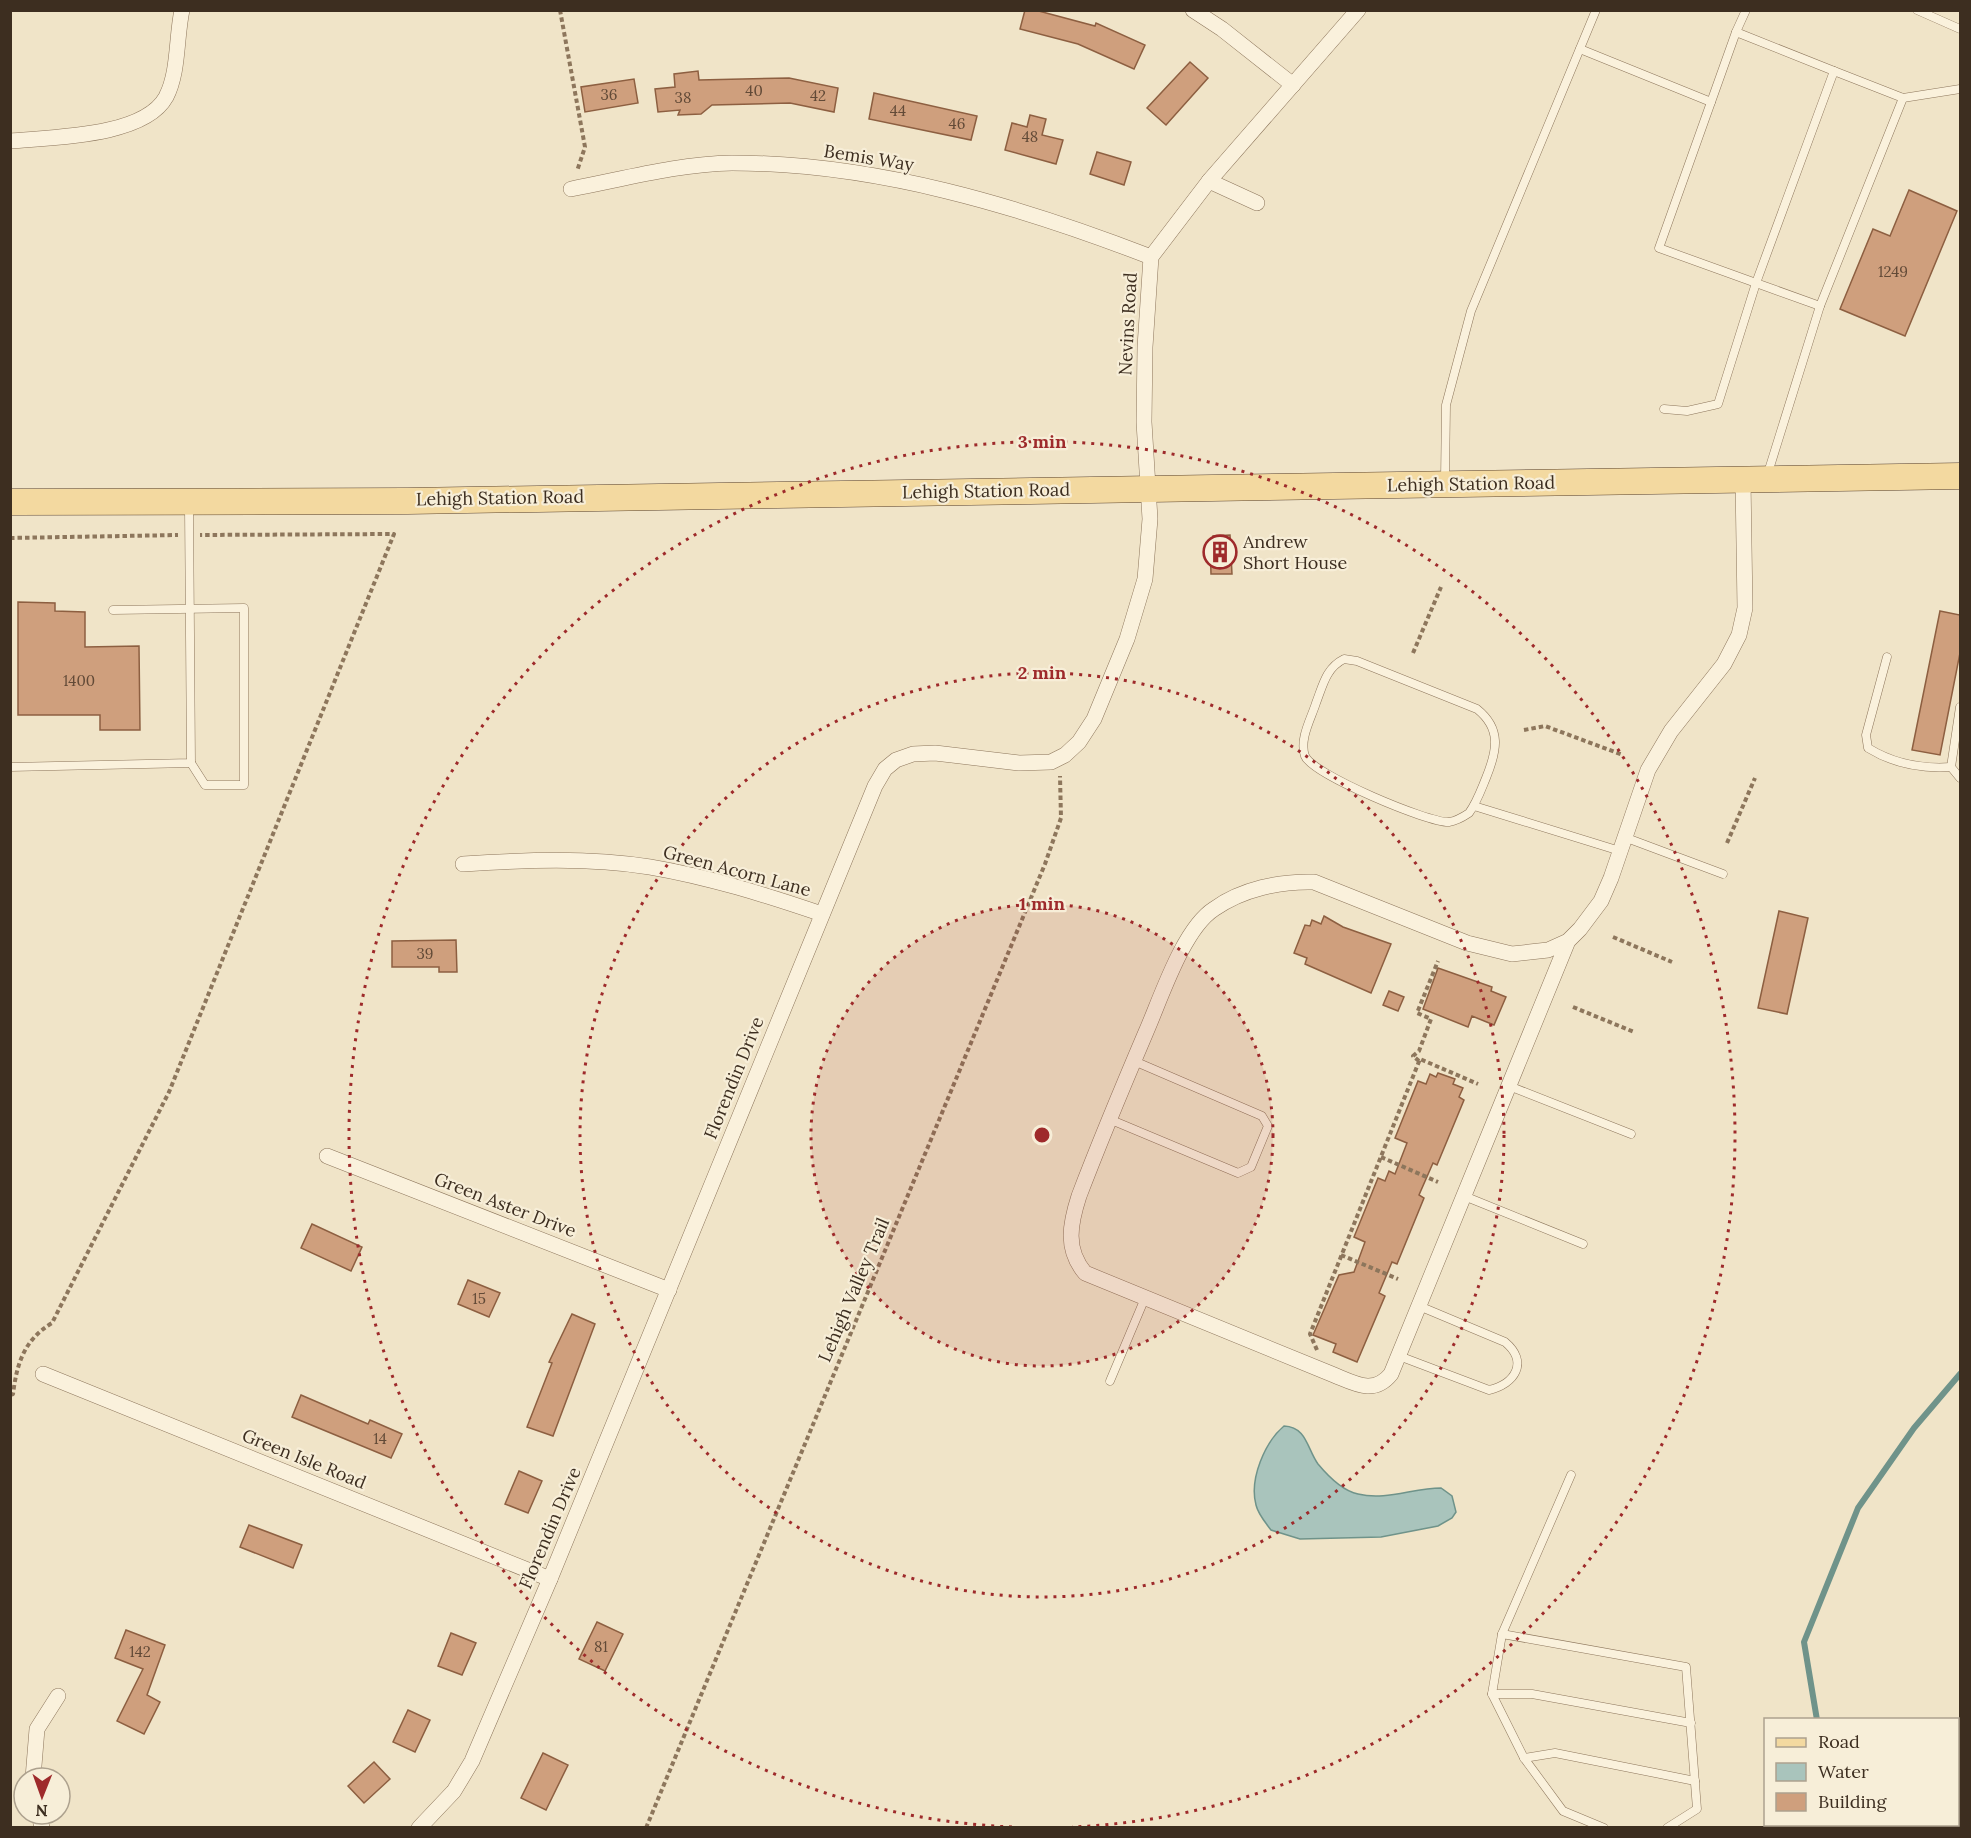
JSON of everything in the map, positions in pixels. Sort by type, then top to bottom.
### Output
[{"type":"main road","name":"Lehigh Station Road","points":[[10,502],[1147,489],[1960,476]]},
{"type":"street","points":[[10,141],[88,133],[123,126],[142,119],[156,109],[166,97],[172,77],[182,10]]},
{"type":"street","points":[[1193,10],[1222,29],[1293,85]]},
{"type":"street","name":"Nevins Road","points":[[1147,489],[1144,347],[1151,257],[1209,181],[1358,10]]},
{"type":"street","name":"Bemis Way","points":[[571,189],[677,169],[731,163],[852,173],[928,187],[1017,211],[1151,257]]},
{"type":"street","points":[[1209,181],[1257,203]]},
{"type":"street","points":[[1568,940],[1391,1374],[1377,1386],[1369,1388],[1334,1376],[1085,1273],[1078,1264],[1071,1240],[1070,1225],[1079,1196],[1175,963],[1198,923],[1214,909],[1271,885],[1288,881],[1314,882],[1492,951],[1512,954],[1548,950],[1568,940],[1580,930],[1601,901],[1639,791],[1660,748],[1724,664],[1742,629],[1754,480]]},
{"type":"street","points":[[1059,758],[1079,742],[1094,719],[1127,639],[1145,579],[1150,519],[1147,489]]},
{"type":"street","name":"Florendin Drive","points":[[419,1827],[454,1791],[472,1761],[550,1579],[875,786],[885,769],[896,760],[914,754],[935,753],[1019,763],[1051,762],[1059,758]]},
{"type":"street","name":"Green Acorn Lane","points":[[463,864],[524,860],[597,861],[649,867],[704,878],[822,914]]},
{"type":"street","name":"Green Aster Drive","points":[[327,1156],[669,1290]]},
{"type":"street","name":"Green Isle Road","points":[[44,1374],[550,1579]]},
{"type":"street","points":[[34,1766],[37,1729],[58,1696]]},
{"type":"lane","points":[[1445,484],[1446,405],[1471,311],[1596,10]]},
{"type":"lane","points":[[1746,10],[1736,32],[1659,248],[1820,306]]},
{"type":"lane","points":[[1917,10],[1960,29]]},
{"type":"lane","points":[[1736,32],[1903,98],[1960,89]]},
{"type":"lane","points":[[1580,49],[1711,102]]},
{"type":"lane","points":[[1665,409],[1687,411],[1718,404],[1756,283],[1834,71]]},
{"type":"lane","points":[[1754,480],[1903,98]]},
{"type":"lane","points":[[113,610],[190,608],[244,608],[244,785],[205,785],[191,763],[190,608],[190,535],[189,501]]},
{"type":"lane","points":[[1887,657],[1866,735],[1868,748],[1880,756],[1925,769],[1951,768]]},
{"type":"lane","points":[[1344,659],[1358,661],[1477,709],[1486,716],[1497,740],[1495,754],[1474,806],[1469,813],[1459,819],[1449,822],[1437,821],[1343,783],[1316,769],[1306,758],[1303,742],[1325,679],[1334,664],[1344,659]]},
{"type":"lane","points":[[1951,768],[1960,707]]},
{"type":"lane","points":[[10,767],[191,763]]},
{"type":"lane","points":[[1951,768],[1960,778]]},
{"type":"lane","points":[[1474,806],[1622,844],[1723,874]]},
{"type":"lane","points":[[1109,1119],[1238,1173],[1251,1167],[1268,1126],[1262,1116],[1134,1061]]},
{"type":"lane","points":[[1509,1086],[1631,1134]]},
{"type":"lane","points":[[1464,1196],[1583,1244]]},
{"type":"lane","points":[[1110,1381],[1145,1298]]},
{"type":"lane","points":[[1398,1356],[1489,1390],[1510,1381],[1516,1372],[1518,1361],[1514,1350],[1505,1342],[1419,1306]]},
{"type":"lane","points":[[1571,1475],[1502,1634],[1492,1694],[1524,1758],[1563,1811],[1605,1827]]},
{"type":"lane","points":[[1502,1634],[1686,1666],[1697,1809],[1666,1827]]},
{"type":"lane","points":[[1492,1694],[1532,1694],[1691,1724]]},
{"type":"lane","points":[[1524,1758],[1555,1753],[1695,1781]]},
{"type":"path","points":[[560,10],[585,147],[571,189]]},
{"type":"path","points":[[10,538],[394,534],[169,1092],[52,1323],[36,1333],[22,1356],[13,1394],[10,1395]]},
{"type":"path","points":[[1413,653],[1441,587]]},
{"type":"path","points":[[1524,730],[1545,726],[1623,755]]},
{"type":"path","name":"Lehigh Valley Trail","points":[[646,1827],[1045,864],[1061,818],[1059,758]]},
{"type":"path","points":[[1727,843],[1755,778]]},
{"type":"path","points":[[1613,937],[1672,962]]},
{"type":"path","points":[[1438,961],[1417,1013],[1431,1019],[1419,1051],[1413,1056],[1419,1061],[1420,1059],[1478,1084]]},
{"type":"path","points":[[1573,1007],[1634,1032]]},
{"type":"path","points":[[1334,1376],[1320,1357],[1310,1334],[1419,1061]]},
{"type":"path","points":[[1381,1157],[1438,1182]]},
{"type":"path","points":[[1341,1255],[1398,1279]]},
{"type":"water","points":[[1284,1426],[1292,1427],[1302,1435],[1318,1464],[1347,1490],[1368,1496],[1379,1496],[1441,1488],[1452,1496],[1456,1512],[1452,1518],[1438,1526],[1381,1537],[1300,1539],[1271,1530],[1257,1508],[1254,1495],[1255,1484],[1265,1451]]},
{"type":"building","points":[[1025,10],[1035,10],[1095,26],[1096,23],[1145,45],[1134,69],[1078,44],[1020,29]]},
{"type":"building","points":[[1190,62],[1208,78],[1166,125],[1147,108]]},
{"type":"building","points":[[698,71],[699,80],[789,78],[838,88],[834,112],[790,103],[712,105],[701,114],[678,115],[680,110],[658,112],[655,89],[675,87],[674,74]]},
{"type":"building","points":[[634,79],[638,103],[585,112],[581,87]]},
{"type":"building","points":[[874,93],[977,116],[971,140],[869,119]]},
{"type":"building","points":[[1030,115],[1046,119],[1042,135],[1063,140],[1056,164],[1005,150],[1012,123],[1027,127]]},
{"type":"building","points":[[1097,152],[1131,162],[1124,185],[1090,174]]},
{"type":"building","points":[[1909,190],[1957,211],[1905,336],[1840,309],[1873,229],[1890,236]]},
{"type":"building","name":"Andrew Short House","points":[[1230,535],[1232,574],[1211,574],[1210,541],[1213,541],[1213,536]]},
{"type":"building","points":[[18,602],[55,603],[55,611],[85,612],[85,647],[139,646],[140,730],[100,730],[100,715],[18,715]]},
{"type":"building","points":[[1940,611],[1960,615],[1960,653],[1940,755],[1912,750]]},
{"type":"building","points":[[1779,911],[1808,918],[1787,1014],[1758,1008]]},
{"type":"building","points":[[1324,916],[1343,927],[1391,944],[1371,993],[1305,964],[1307,958],[1294,953],[1305,925],[1310,926],[1312,920],[1321,924]]},
{"type":"building","points":[[456,940],[457,972],[439,972],[439,967],[392,967],[392,941]]},
{"type":"building","points":[[1438,968],[1492,987],[1491,991],[1506,997],[1494,1025],[1472,1016],[1468,1027],[1423,1009]]},
{"type":"building","points":[[1389,991],[1404,997],[1398,1011],[1383,1005]]},
{"type":"building","points":[[1438,1073],[1455,1079],[1453,1084],[1463,1088],[1459,1097],[1464,1100],[1437,1165],[1433,1163],[1419,1195],[1424,1198],[1397,1264],[1392,1262],[1379,1293],[1385,1296],[1357,1362],[1333,1352],[1336,1344],[1313,1335],[1339,1275],[1354,1272],[1365,1242],[1354,1237],[1378,1178],[1385,1181],[1389,1171],[1395,1174],[1407,1143],[1395,1138],[1418,1081],[1426,1084],[1430,1074],[1436,1077]]},
{"type":"building","points":[[312,1224],[362,1247],[351,1271],[301,1248]]},
{"type":"building","points":[[468,1280],[500,1293],[489,1317],[458,1304]]},
{"type":"building","points":[[572,1314],[595,1324],[553,1436],[527,1427],[552,1363],[549,1362]]},
{"type":"building","points":[[301,1395],[368,1424],[370,1420],[402,1434],[391,1458],[292,1417]]},
{"type":"building","points":[[519,1471],[542,1481],[528,1513],[505,1504]]},
{"type":"building","points":[[249,1525],[302,1545],[293,1568],[240,1547]]},
{"type":"building","points":[[597,1622],[623,1634],[605,1671],[579,1659]]},
{"type":"building","points":[[126,1630],[165,1645],[147,1695],[160,1702],[144,1734],[117,1721],[143,1669],[115,1658]]},
{"type":"building","points":[[451,1633],[476,1643],[462,1675],[438,1666]]},
{"type":"building","points":[[408,1710],[430,1720],[415,1752],[393,1742]]},
{"type":"building","points":[[543,1753],[568,1765],[546,1810],[521,1798]]},
{"type":"building","points":[[374,1762],[390,1779],[364,1803],[348,1786]]},
{"type":"waterway","points":[[1817,1718],[1804,1642],[1858,1508],[1914,1428],[1960,1374]]},
{"type":"place","name":"Andrew Short House","points":[[1220,552]]}]
